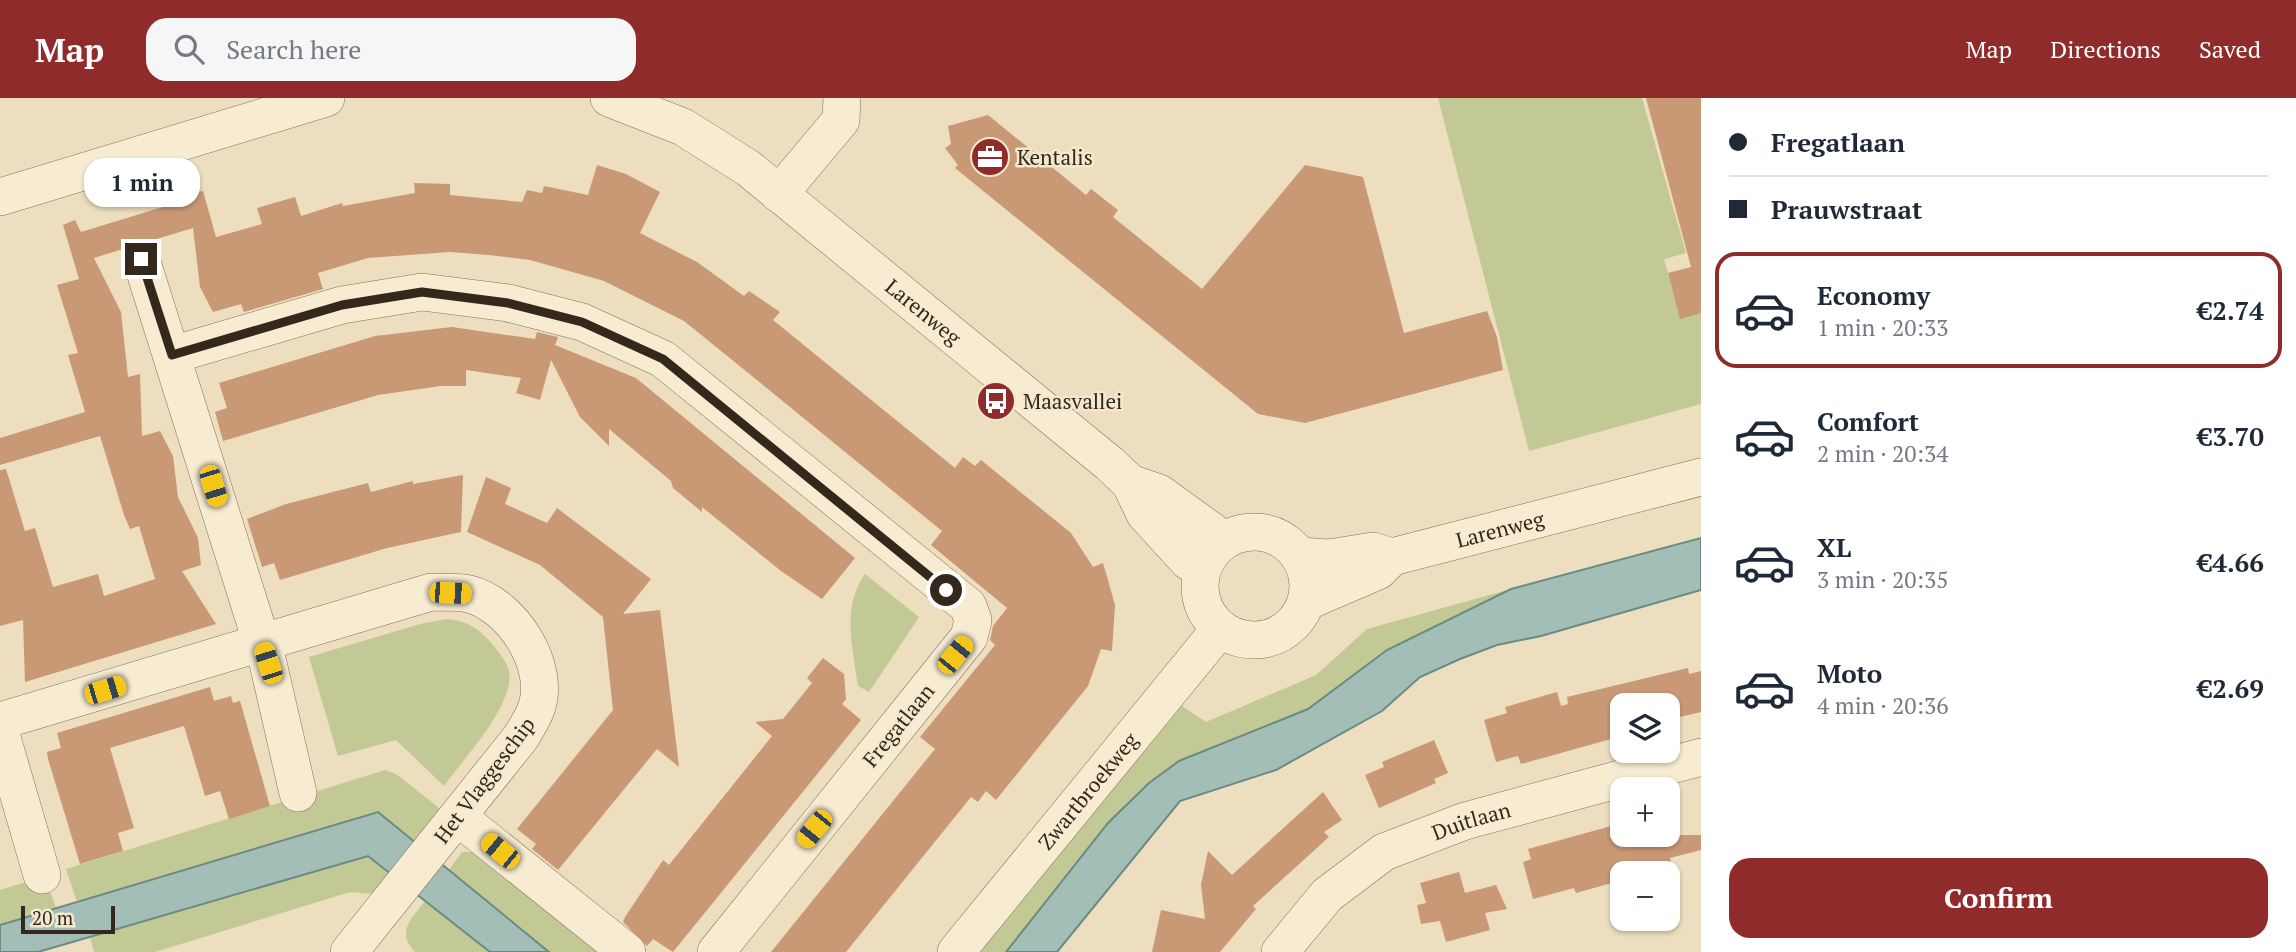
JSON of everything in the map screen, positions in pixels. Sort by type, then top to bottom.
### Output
[{"type":"street","points":[[0,197],[326,98]]},
{"type":"street","name":"Larenweg","points":[[609,98],[691,132],[748,168],[1012,382],[1130,483],[1145,514],[1188,561],[1202,570]]},
{"type":"street","points":[[779,194],[841,120],[842,98]]},
{"type":"street","points":[[141,259],[261,644],[298,793]]},
{"type":"street","name":"Fregatlaan","points":[[172,355],[342,305],[422,292],[508,303],[582,322],[663,359],[968,606],[973,620],[969,637],[716,952]]},
{"type":"street","name":"Larenweg","points":[[1300,556],[1329,558],[1373,551],[1392,557],[1701,477]]},
{"type":"street","points":[[1130,483],[1159,493],[1224,540]]},
{"type":"street","points":[[1244,532],[1265,533],[1284,541],[1300,556],[1308,577],[1308,601],[1298,617],[1282,632],[1261,640],[1240,638],[1220,629],[1209,617],[1202,602],[1202,570],[1209,555],[1224,540],[1244,532]]},
{"type":"street","points":[[1308,601],[1378,571],[1392,557]]},
{"type":"street","name":"Het Vlaggeschip","points":[[0,721],[431,592],[469,594],[502,613],[529,644],[539,673],[537,707],[521,737],[364,941]]},
{"type":"street","name":"Zwartbroekweg","points":[[956,952],[1220,629]]},
{"type":"street","points":[[0,731],[42,875]]},
{"type":"street","name":"Duitlaan","points":[[1280,952],[1328,895],[1384,852],[1465,821],[1701,757]]},
{"type":"street","points":[[449,828],[627,952]]},
{"type":"green space","points":[[1438,98],[1642,98],[1686,253],[1664,259],[1675,299],[1701,293],[1701,404],[1529,451]]},
{"type":"green space","points":[[865,574],[919,617],[869,692],[858,686],[851,628],[853,600]]},
{"type":"green space","points":[[1511,589],[1387,650],[1308,709],[1256,731],[1108,823],[1006,952],[978,952],[1182,706],[1206,722],[1316,675],[1367,629]]},
{"type":"green space","points":[[447,619],[472,626],[492,644],[509,671],[509,685],[504,700],[486,731],[444,786],[396,740],[338,756],[309,657],[420,624]]},
{"type":"green space","points":[[385,770],[396,774],[452,818],[426,852],[377,812],[77,902],[66,869]]},
{"type":"green space","points":[[462,852],[480,852],[608,952],[549,952],[449,870]]},
{"type":"green space","points":[[368,856],[402,882],[374,894],[350,892],[155,952],[94,952],[90,937]]},
{"type":"green space","points":[[45,876],[56,908],[0,925],[0,890]]},
{"type":"green space","points":[[425,901],[490,952],[415,952],[409,945],[406,932]]},
{"type":"water","points":[[1701,538],[1701,590],[1541,636],[1497,645],[1460,659],[1420,677],[1382,711],[1276,770],[1180,801],[1057,952],[1006,952],[1108,823],[1149,783],[1179,761],[1308,709],[1387,650],[1511,589]]},
{"type":"water","points":[[378,812],[549,952],[490,952],[368,856],[38,952],[0,952],[0,925]]},
{"type":"building","points":[[1646,98],[1701,98],[1701,313],[1680,319],[1668,273],[1691,267]]},
{"type":"building","points":[[988,115],[1086,195],[1091,189],[1118,210],[1113,217],[1202,289],[1305,165],[1363,177],[1404,333],[1487,311],[1497,337],[1503,370],[1305,423],[1258,414],[955,168],[958,165],[945,148],[951,144],[948,126]]},
{"type":"building","points":[[597,165],[626,174],[660,192],[640,233],[697,262],[744,296],[749,291],[780,312],[773,320],[955,468],[963,457],[975,466],[981,460],[1071,533],[1093,567],[1103,563],[1115,605],[1112,651],[1101,649],[1088,686],[996,800],[986,791],[978,802],[971,797],[846,952],[771,952],[935,749],[920,737],[995,645],[990,640],[993,626],[1007,608],[931,545],[942,531],[747,372],[684,321],[604,281],[530,260],[489,255],[450,252],[368,258],[318,273],[323,289],[244,312],[241,304],[213,312],[200,287],[193,228],[150,241],[135,239],[123,249],[94,258],[121,312],[128,377],[140,374],[142,436],[160,431],[173,456],[178,497],[198,538],[201,565],[182,571],[216,624],[25,682],[23,620],[0,626],[0,470],[6,469],[25,531],[35,528],[53,587],[98,574],[104,596],[155,579],[139,526],[130,529],[124,515],[100,436],[0,465],[0,438],[85,412],[68,355],[78,353],[57,285],[79,279],[63,225],[75,220],[81,232],[189,199],[188,194],[203,191],[216,237],[262,224],[257,208],[295,197],[301,216],[342,203],[343,206],[415,193],[414,183],[450,184],[450,195],[522,202],[527,190],[542,193],[544,186],[588,195]]},
{"type":"building","points":[[452,327],[535,339],[537,332],[558,337],[555,345],[636,378],[855,558],[822,599],[781,571],[702,507],[702,512],[673,488],[671,481],[609,429],[609,446],[580,417],[551,360],[540,400],[516,393],[521,378],[466,370],[466,386],[441,386],[378,395],[223,441],[215,412],[227,408],[219,383],[375,336]]},
{"type":"building","points":[[463,475],[461,532],[387,548],[280,580],[274,563],[262,567],[247,519],[286,504],[368,483],[371,492],[413,481],[413,484]]},
{"type":"building","points":[[486,477],[511,488],[505,504],[547,523],[557,508],[651,579],[623,614],[660,610],[679,767],[657,749],[558,870],[532,849],[536,844],[517,829],[613,710],[603,617],[540,565],[467,532]]},
{"type":"building","points":[[823,658],[844,674],[846,699],[842,704],[861,720],[673,952],[653,939],[647,946],[623,922],[625,917],[663,860],[669,865],[772,736],[755,722],[783,719],[812,683],[807,678]]},
{"type":"building","points":[[1688,668],[1689,674],[1701,671],[1701,712],[1680,717],[1680,693],[1610,693],[1610,739],[1521,764],[1518,756],[1496,762],[1484,720],[1507,713],[1505,707],[1557,692],[1561,706],[1568,704],[1567,697]]},
{"type":"building","points":[[210,687],[214,701],[231,696],[233,703],[240,701],[270,806],[229,819],[220,791],[205,796],[184,726],[110,748],[134,828],[118,833],[123,851],[80,864],[48,759],[47,752],[61,748],[57,733]]},
{"type":"building","points":[[1434,740],[1448,773],[1434,779],[1436,783],[1379,808],[1365,775],[1384,767],[1382,762]]},
{"type":"building","points":[[1323,792],[1342,820],[1324,832],[1329,837],[1253,906],[1256,909],[1220,952],[1152,952],[1161,910],[1205,919],[1201,885],[1208,851],[1232,875]]},
{"type":"building","points":[[1610,826],[1610,847],[1680,847],[1680,835],[1701,835],[1701,850],[1670,858],[1671,861],[1610,861],[1610,883],[1576,893],[1574,888],[1533,899],[1523,862],[1531,859],[1528,849]]},
{"type":"building","points":[[1459,872],[1465,893],[1496,885],[1507,909],[1485,913],[1490,930],[1446,942],[1440,921],[1421,924],[1417,905],[1426,903],[1420,883]]},
{"type":"place","name":"Kentalis","points":[[990,157]]},
{"type":"place","name":"Maasvallei","points":[[996,401]]},
{"type":"route","points":[[141,259],[172,355],[342,305],[422,292],[508,303],[582,322],[663,359],[946,590]]}]
